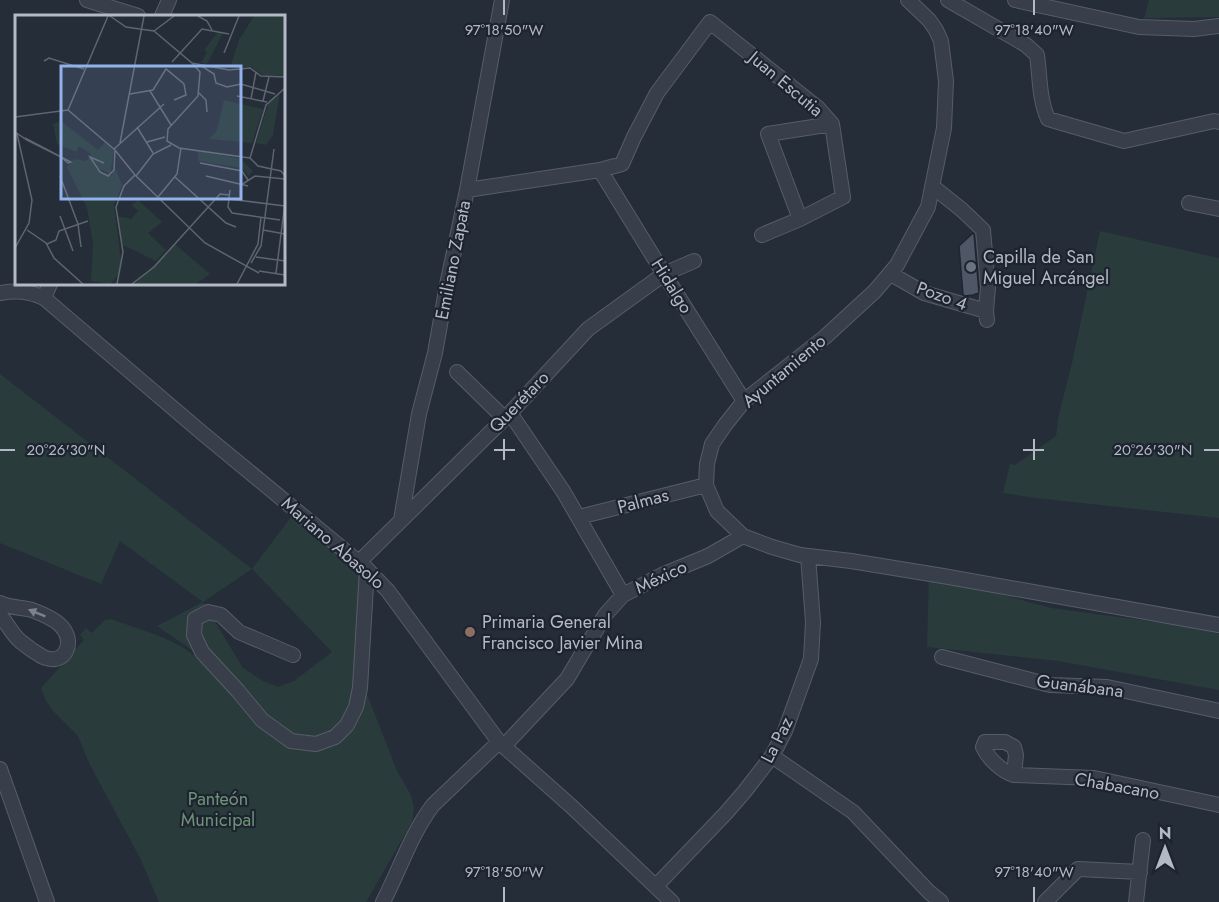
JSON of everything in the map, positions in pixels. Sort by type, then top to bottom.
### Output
[{"type":"street","points":[[87,0],[135,15]]},
{"type":"street","points":[[162,15],[169,0]]},
{"type":"street","name":"Emiliano Zapata","points":[[401,520],[419,414],[435,353],[502,0]]},
{"type":"street","name":"Ayuntamiento","points":[[908,0],[936,30],[942,51],[946,81],[944,128],[928,207],[897,265],[876,291],[825,337],[744,400],[712,444],[707,465],[706,484],[717,511],[743,536],[772,548],[1219,625]]},
{"type":"street","points":[[948,0],[1026,45],[1037,55],[1043,110],[1047,119],[1124,141],[1214,121],[1219,122]]},
{"type":"street","points":[[1015,0],[1139,27],[1194,29],[1219,26]]},
{"type":"street","name":"Juan Escutia","points":[[600,170],[622,164],[657,93],[710,22],[818,108],[832,124],[843,197],[800,219]]},
{"type":"street","points":[[762,235],[800,219],[768,134],[832,124]]},
{"type":"street","points":[[467,190],[600,170]]},
{"type":"street","name":"Hidalgo","points":[[600,170],[744,400]]},
{"type":"street","name":"Pozo 4","points":[[891,274],[924,293],[986,316],[988,287],[983,230],[932,186]]},
{"type":"street","points":[[1189,203],[1219,209]]},
{"type":"street","name":"Querétaro","points":[[363,565],[401,520],[507,415],[588,329],[664,274],[694,261]]},
{"type":"street","points":[[44,298],[50,285]]},
{"type":"street","name":"Mariano Abasolo","points":[[0,293],[31,292],[44,298],[363,565],[388,591],[502,744],[572,806],[672,902]]},
{"type":"street","points":[[457,372],[507,415],[563,491],[623,595]]},
{"type":"street","name":"Palmas","points":[[579,517],[706,484]]},
{"type":"street","name":"México","points":[[383,902],[424,816],[433,805],[502,744],[567,679],[605,615],[623,595],[662,575],[708,556],[743,536]]},
{"type":"street","name":"La Paz","points":[[656,886],[726,813],[772,756],[785,731],[811,658],[813,621],[808,556]]},
{"type":"street","points":[[293,655],[239,632],[221,615],[208,612],[195,620],[194,636],[202,652],[262,720],[291,741],[316,744],[335,737],[347,725],[356,707],[360,688],[363,565]]},
{"type":"street","points":[[1,610],[33,610],[59,624],[68,634],[67,649],[60,658],[55,660],[44,657],[19,640],[1,610]]},
{"type":"street","name":"Guanábana","points":[[942,657],[1050,685],[1107,687],[1219,711]]},
{"type":"street","points":[[772,756],[853,812],[941,902]]},
{"type":"street","points":[[0,769],[47,902]]},
{"type":"street","name":"Chabacano","points":[[1014,775],[1094,778],[1218,804]]},
{"type":"street","points":[[1136,902],[1143,840]]},
{"type":"street","points":[[1045,902],[1078,869],[1140,872]]},
{"type":"green space","points":[[1149,0],[1219,0],[1219,17],[1144,18]]},
{"type":"green space","points":[[1100,231],[1219,258],[1219,518],[1003,493],[1010,464],[1015,465],[1056,436]]},
{"type":"green space","points":[[0,374],[252,569],[203,602],[120,541],[101,584],[0,543]]},
{"type":"green space","points":[[294,513],[352,561],[359,576],[353,696],[341,721],[331,734],[314,740],[296,739],[275,729],[208,661],[157,626],[203,602],[243,668],[263,681],[278,687],[294,681],[332,652],[252,569]]},
{"type":"green space","points":[[929,575],[1051,608],[1215,630],[1219,634],[1219,690],[1058,661],[927,647]]},
{"type":"green space","name":"Panteón Municipal","points":[[111,619],[158,635],[184,648],[212,672],[262,727],[285,744],[296,748],[307,749],[330,744],[346,735],[356,723],[367,694],[397,771],[411,795],[414,808],[412,822],[366,902],[159,902],[140,858],[89,763],[78,736],[54,712],[41,688],[84,640],[80,635],[86,628],[92,633],[105,620]]},
{"type":"building","name":"Capilla de San Miguel Arcángel","points":[[973,233],[979,293],[965,296],[963,295],[959,246]]},
{"type":"place","name":"Capilla de San Miguel Arcángel","points":[[971,267]]},
{"type":"place","name":"Primaria General Francisco Javier Mina","points":[[470,632]]}]
